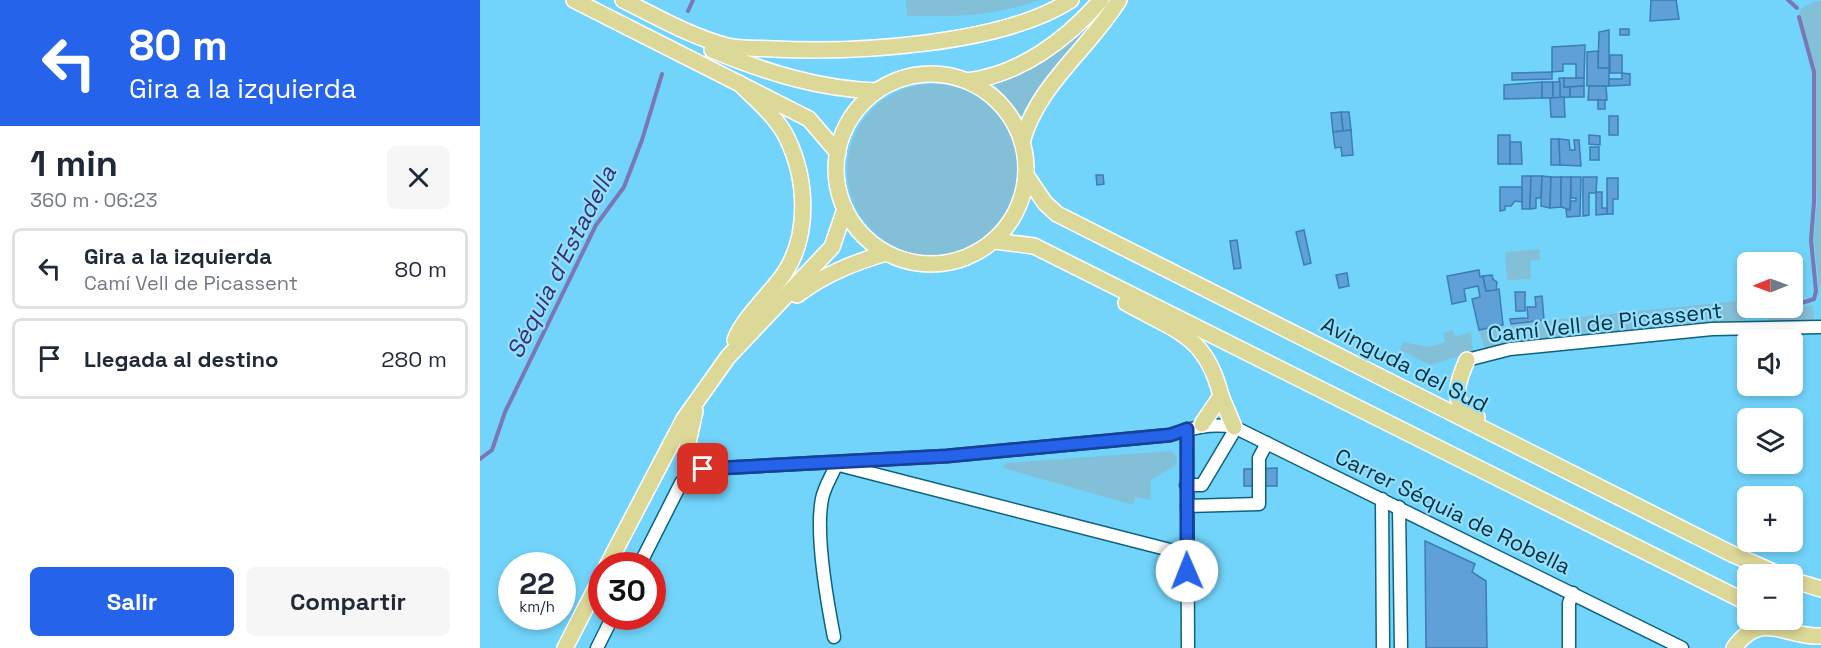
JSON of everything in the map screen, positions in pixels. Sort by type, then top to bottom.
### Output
[{"type":"main road","points":[[574,0],[809,119],[838,153]]},
{"type":"main road","points":[[612,0],[693,42],[762,71],[847,90],[877,91]]},
{"type":"main road","points":[[623,0],[696,36],[730,46],[819,51],[925,43],[1001,29],[1030,21],[1071,0]]},
{"type":"main road","points":[[968,81],[1006,73],[1071,31],[1101,0]]},
{"type":"main road","points":[[1022,142],[1028,121],[1044,92],[1119,0]]},
{"type":"main road","points":[[937,74],[968,81],[990,94],[1008,113],[1022,142],[1026,175],[1022,200],[1015,214],[995,240],[970,256],[943,264],[914,263],[886,253],[862,234],[845,209],[837,181],[838,153],[845,129],[859,108],[877,91],[905,78],[937,74]]},
{"type":"main road","points":[[728,357],[737,333],[786,271],[801,231],[802,186],[787,138],[767,111],[740,83]]},
{"type":"main road","name":"Avinguda del Sud","points":[[1026,175],[1045,203],[1057,214],[1755,564]]},
{"type":"main road","points":[[614,552],[655,471],[700,396],[728,357],[832,248],[845,209]]},
{"type":"main road","points":[[995,240],[1034,246],[1737,598]]},
{"type":"main road","points":[[774,309],[815,282],[847,265],[886,253]]},
{"type":"main road","points":[[1075,267],[1106,291],[1195,342],[1209,360],[1221,396],[1235,427]]},
{"type":"main road","points":[[1467,360],[1460,377],[1459,401],[1491,433]]},
{"type":"main road","points":[[689,472],[686,452],[700,396]]},
{"type":"main road","points":[[1202,424],[1221,396]]},
{"type":"main road","points":[[1803,583],[1821,589]]},
{"type":"main road","points":[[565,648],[588,603]]},
{"type":"main road","points":[[1803,625],[1821,630]]},
{"type":"main road","points":[[1734,648],[1749,631],[1762,627],[1821,636]]},
{"type":"street","name":"Camí Vell de Picassent","points":[[1467,360],[1510,349],[1712,329],[1821,327]]},
{"type":"street","name":"Carrer Séquia de Robella","points":[[1202,424],[1235,427],[1682,648]]},
{"type":"street","points":[[646,552],[681,483],[689,472],[703,469],[908,458],[1170,435],[1202,424]]},
{"type":"street","points":[[1186,485],[1202,485],[1235,427]]},
{"type":"street","points":[[1187,429],[1188,648]]},
{"type":"street","points":[[1187,506],[1259,504],[1259,458],[1267,443]]},
{"type":"street","points":[[904,482],[908,458]]},
{"type":"street","points":[[831,463],[1170,550],[1187,551]]},
{"type":"street","points":[[831,463],[820,514],[826,597],[834,637]]},
{"type":"street","points":[[1382,499],[1383,648]]},
{"type":"street","points":[[1399,507],[1401,648]]},
{"type":"street","points":[[1569,648],[1569,603],[1574,593]]},
{"type":"street","points":[[597,648],[606,630]]},
{"type":"shaded area","points":[[906,0],[1039,0],[1007,9],[957,16],[907,16]]},
{"type":"shaded area","points":[[1108,0],[1111,0],[1051,74],[1024,115],[1021,115],[994,84],[1008,78],[1100,10]]},
{"type":"shaded area","points":[[1821,1],[1821,282],[1819,288],[1814,240],[1817,202],[1813,123],[1815,68],[1798,19],[1801,9],[1813,2]]},
{"type":"shaded area","points":[[933,84],[966,91],[981,98],[994,109],[1005,122],[1012,137],[1019,170],[1012,203],[1005,218],[994,231],[981,242],[966,249],[933,256],[900,249],[885,242],[872,231],[861,218],[854,203],[847,170],[854,137],[861,122],[872,109],[885,98],[900,91]]},
{"type":"shaded area","points":[[1539,249],[1540,260],[1530,261],[1531,279],[1507,280],[1505,252]]},
{"type":"shaded area","points":[[1737,301],[1737,318],[1746,318],[1746,320],[1598,337],[1569,336],[1515,341],[1511,324]]},
{"type":"shaded area","points":[[1813,305],[1814,321],[1784,324],[1769,321],[1768,318],[1803,318],[1803,307]]},
{"type":"shaded area","points":[[1503,325],[1505,345],[1485,350],[1479,331]]},
{"type":"shaded area","points":[[1453,330],[1455,336],[1471,332],[1473,352],[1430,365],[1400,350],[1403,342],[1429,347],[1445,342],[1443,333]]},
{"type":"shaded area","points":[[1172,451],[1177,459],[1176,465],[1151,480],[1150,500],[1135,497],[1133,505],[1003,468],[1006,463]]},
{"type":"building","points":[[1651,0],[1676,0],[1679,19],[1650,21]]},
{"type":"building","points":[[1620,29],[1629,29],[1629,35],[1620,35]]},
{"type":"building","points":[[1609,30],[1609,68],[1598,68],[1599,32]]},
{"type":"building","points":[[1585,45],[1584,78],[1576,78],[1576,64],[1563,64],[1563,71],[1552,72],[1552,47]]},
{"type":"building","points":[[1598,51],[1598,68],[1609,68],[1609,86],[1587,86],[1587,52]]},
{"type":"building","points":[[1610,55],[1622,55],[1622,73],[1610,73]]},
{"type":"building","points":[[1552,72],[1552,79],[1512,80],[1512,73]]},
{"type":"building","points":[[1622,73],[1630,74],[1630,85],[1609,86],[1609,79],[1622,79]]},
{"type":"building","points":[[1559,78],[1564,78],[1564,87],[1570,87],[1570,97],[1560,98]]},
{"type":"building","points":[[1564,78],[1584,78],[1584,86],[1564,87]]},
{"type":"building","points":[[1542,82],[1542,98],[1504,99],[1504,85]]},
{"type":"building","points":[[1542,82],[1553,82],[1553,98],[1542,98]]},
{"type":"building","points":[[1553,82],[1560,82],[1560,98],[1553,98]]},
{"type":"building","points":[[1584,86],[1584,97],[1570,97],[1570,87]]},
{"type":"building","points":[[1589,86],[1606,86],[1607,100],[1588,100]]},
{"type":"building","points":[[1564,97],[1565,117],[1551,117],[1550,98]]},
{"type":"building","points":[[1598,100],[1605,100],[1605,109],[1598,109]]},
{"type":"building","points":[[1341,112],[1349,112],[1351,130],[1343,131]]},
{"type":"building","points":[[1341,112],[1343,131],[1333,132],[1331,113]]},
{"type":"building","points":[[1609,116],[1618,116],[1618,135],[1609,135]]},
{"type":"building","points":[[1351,130],[1353,155],[1342,156],[1341,147],[1335,148],[1333,132]]},
{"type":"building","points":[[1498,135],[1510,135],[1510,164],[1498,164]]},
{"type":"building","points":[[1589,135],[1600,136],[1600,145],[1589,144]]},
{"type":"building","points":[[1551,139],[1559,139],[1560,165],[1551,165]]},
{"type":"building","points":[[1559,139],[1569,140],[1570,150],[1575,150],[1574,140],[1579,140],[1581,166],[1560,165]]},
{"type":"building","points":[[1510,142],[1521,142],[1522,164],[1510,164]]},
{"type":"building","points":[[1590,147],[1599,147],[1599,160],[1590,160]]},
{"type":"building","points":[[1096,175],[1103,175],[1104,184],[1097,185]]},
{"type":"building","points":[[1522,176],[1531,176],[1530,209],[1522,209]]},
{"type":"building","points":[[1531,176],[1542,176],[1541,198],[1536,198],[1536,208],[1530,209]]},
{"type":"building","points":[[1542,176],[1551,177],[1550,208],[1541,206]]},
{"type":"building","points":[[1551,177],[1561,177],[1561,207],[1550,208]]},
{"type":"building","points":[[1561,177],[1571,177],[1570,210],[1561,207]]},
{"type":"building","points":[[1571,177],[1581,177],[1580,216],[1567,217],[1566,210],[1570,210],[1571,201],[1576,201],[1576,198],[1571,198]]},
{"type":"building","points":[[1583,177],[1597,177],[1596,193],[1589,193],[1589,215],[1583,216]]},
{"type":"building","points":[[1607,178],[1618,178],[1618,199],[1613,199],[1613,214],[1607,214]]},
{"type":"building","points":[[1500,187],[1522,187],[1522,202],[1515,201],[1511,206],[1505,206],[1505,210],[1500,211]]},
{"type":"building","points":[[1596,192],[1602,192],[1602,208],[1607,208],[1607,214],[1596,215]]},
{"type":"building","points":[[1304,230],[1311,263],[1304,265],[1296,232]]},
{"type":"building","points":[[1237,240],[1241,268],[1234,269],[1230,241]]},
{"type":"building","points":[[1479,270],[1480,277],[1483,276],[1486,291],[1499,289],[1503,325],[1479,330],[1472,299],[1480,297],[1478,286],[1464,289],[1466,301],[1452,304],[1447,276]]},
{"type":"building","points":[[1347,273],[1349,286],[1339,288],[1336,275]]},
{"type":"building","points":[[1492,275],[1497,282],[1496,290],[1486,291],[1483,276]]},
{"type":"building","points":[[1515,292],[1525,292],[1525,311],[1516,311]]},
{"type":"building","points":[[1542,296],[1544,320],[1511,324],[1510,319],[1528,318],[1527,307],[1536,307],[1535,297]]},
{"type":"building","points":[[1277,468],[1277,486],[1244,486],[1244,469]]},
{"type":"building","points":[[1425,541],[1475,564],[1472,572],[1486,581],[1487,648],[1426,648]]},
{"type":"waterway","points":[[688,11],[693,0]]},
{"type":"waterway","points":[[1788,0],[1797,8]]},
{"type":"waterway","points":[[1799,17],[1814,72],[1814,202],[1811,240],[1816,291],[1814,299],[1803,302]]},
{"type":"waterway","name":"Séquia d'Estadella","points":[[480,459],[492,450],[505,412],[596,225],[624,187],[642,140],[662,74]]},
{"type":"route","points":[[703,469],[947,456],[1170,435],[1187,429],[1187,571]]}]
